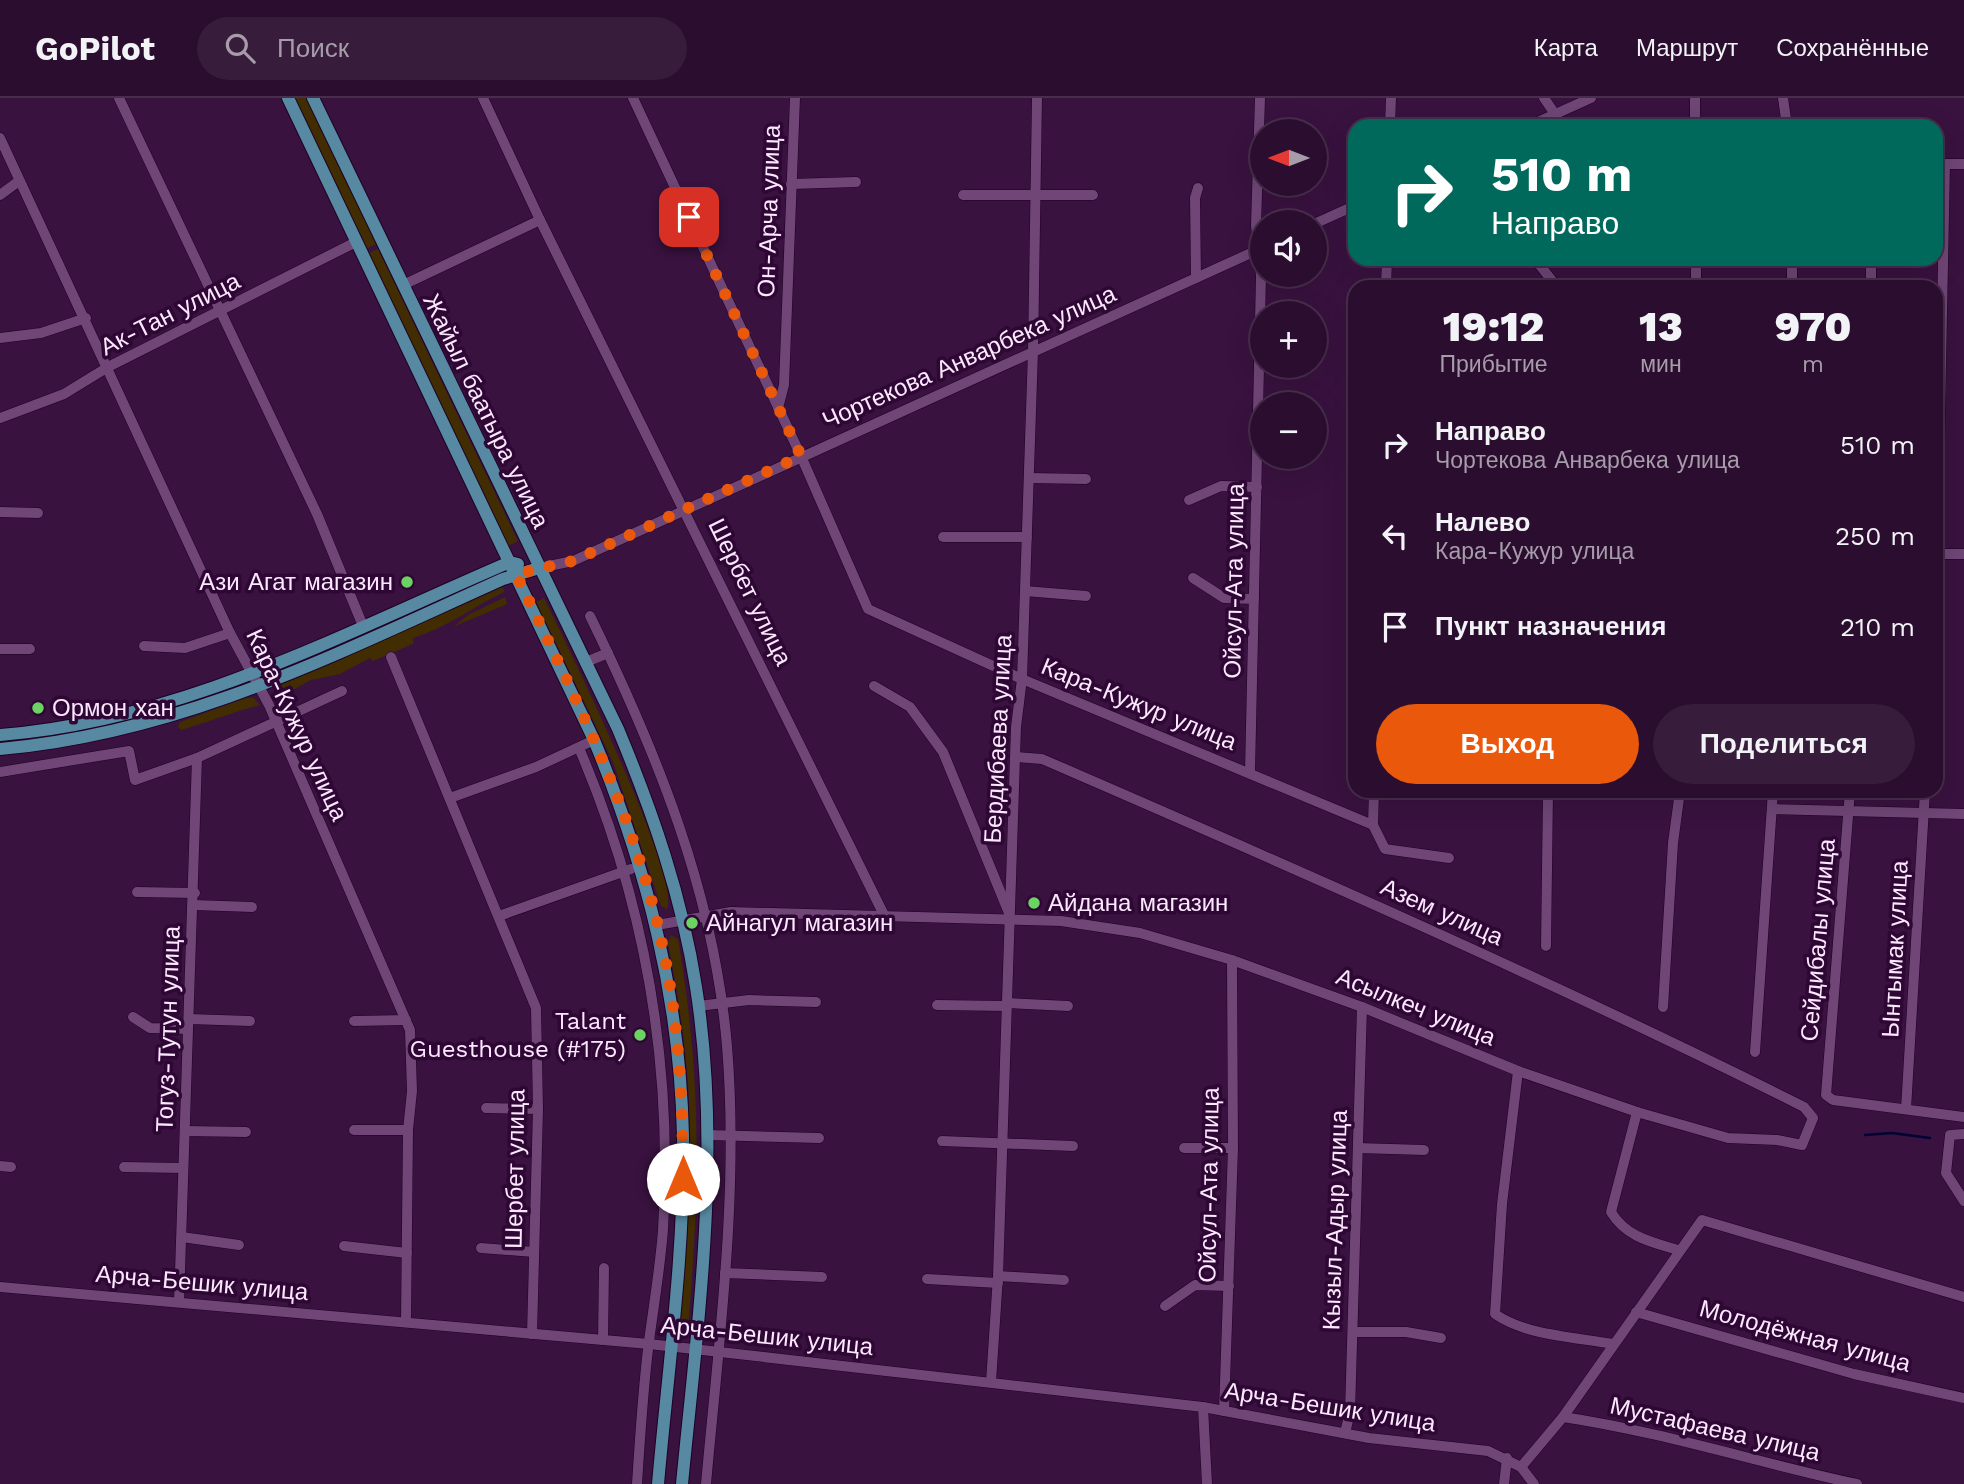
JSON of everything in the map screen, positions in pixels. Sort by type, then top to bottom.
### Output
[{"type":"main road","name":"Жайыл баатыра улица","points":[[288,98],[594,740],[641,866],[657,925],[677,1040],[683,1135],[681,1220],[658,1484]]},
{"type":"main road","name":"Жайыл баатыра улица","points":[[313,98],[586,662],[646,797],[666,857],[682,920],[698,1006],[708,1135],[706,1222],[682,1484]]},
{"type":"main road","points":[[0,735],[108,720],[152,709],[251,675],[363,626],[513,568],[539,568]]},
{"type":"main road","points":[[0,749],[66,742],[144,725],[258,687],[513,568]]},
{"type":"street","points":[[119,98],[317,514],[363,626]]},
{"type":"street","name":"Шербет улица","points":[[482,98],[885,917]]},
{"type":"street","name":"Кара-Кужур улица","points":[[633,98],[801,456],[868,609],[1022,679],[1373,825]]},
{"type":"street","name":"Он-Арча улица","points":[[778,408],[784,385],[795,98]]},
{"type":"street","name":"Бердибаева улица","points":[[991,1382],[998,1280],[1016,757],[1022,679],[1033,351],[1037,98]]},
{"type":"street","name":"Ойсул-Ата улица","points":[[1256,210],[1260,98]]},
{"type":"street","points":[[1390,119],[1391,98]]},
{"type":"street","points":[[1544,98],[1555,114]]},
{"type":"street","points":[[1544,119],[1591,98]]},
{"type":"street","points":[[1695,98],[1695,119]]},
{"type":"street","points":[[1783,98],[1786,119]]},
{"type":"street","name":"Кара-Кужур улица","points":[[0,138],[86,318],[230,633],[276,722],[406,1020],[412,1038],[412,1091],[408,1130],[407,1321]]},
{"type":"street","points":[[1943,164],[1964,164]]},
{"type":"street","points":[[0,195],[19,181]]},
{"type":"street","points":[[790,184],[856,182]]},
{"type":"street","points":[[1196,278],[1195,198],[1198,188]]},
{"type":"street","points":[[963,195],[1093,195]]},
{"type":"street","points":[[1327,218],[1348,209]]},
{"type":"street","points":[[402,285],[540,220]]},
{"type":"street","name":"Ак-Тан улица","points":[[0,418],[64,394],[108,367],[220,313],[356,242]]},
{"type":"street","name":"Чортекова Анварбека улица","points":[[539,568],[573,561],[1250,254]]},
{"type":"street","points":[[1540,266],[1552,280]]},
{"type":"street","name":"Ойсул-Ата улица","points":[[1250,772],[1261,287]]},
{"type":"street","points":[[0,338],[41,333],[86,318]]},
{"type":"street","points":[[1029,478],[1086,479]]},
{"type":"street","points":[[1189,500],[1222,486],[1257,487]]},
{"type":"street","points":[[0,512],[38,513]]},
{"type":"street","points":[[943,537],[1027,537]]},
{"type":"street","points":[[1943,554],[1964,554]]},
{"type":"street","points":[[1193,578],[1224,598],[1254,599]]},
{"type":"street","points":[[1025,592],[1086,596]]},
{"type":"street","points":[[590,616],[670,795],[705,916],[721,1003],[731,1135],[725,1273],[706,1484]]},
{"type":"street","points":[[144,646],[185,648],[230,633]]},
{"type":"street","points":[[0,649],[30,649]]},
{"type":"street","points":[[586,662],[608,653]]},
{"type":"street","name":"Шербет улица","points":[[391,657],[536,1008],[538,1109],[532,1334]]},
{"type":"street","points":[[874,686],[910,707],[943,752],[1011,920]]},
{"type":"street","points":[[0,772],[129,751],[135,780],[197,758],[342,691]]},
{"type":"street","points":[[450,798],[594,740]]},
{"type":"street","points":[[579,748],[625,871],[649,969],[659,1031],[665,1119],[662,1241],[649,1344],[637,1484]]},
{"type":"street","name":"Азем улица","points":[[1016,757],[1042,759],[1255,851],[1488,955],[1770,1090],[1804,1107],[1813,1118],[1802,1145]]},
{"type":"street","name":"Тогуз-Тутун улица","points":[[179,1302],[195,893],[197,758]]},
{"type":"street","points":[[1374,798],[1373,825],[1385,849],[1449,858]]},
{"type":"street","points":[[1546,946],[1548,798]]},
{"type":"street","points":[[1663,1007],[1673,843],[1679,798]]},
{"type":"street","points":[[1755,1052],[1773,798]]},
{"type":"street","name":"Сейдибалы улица","points":[[1850,798],[1826,1092],[1833,1100],[1906,1109]]},
{"type":"street","name":"Ынтымак улица","points":[[1906,1109],[1924,798]]},
{"type":"street","points":[[1772,809],[1964,814]]},
{"type":"street","points":[[499,916],[641,866]]},
{"type":"street","points":[[137,892],[195,893]]},
{"type":"street","points":[[194,905],[252,906]]},
{"type":"street","name":"Асылкеч улица","points":[[657,925],[732,912],[1061,921],[1140,933],[1232,960],[1362,1007],[1518,1071],[1637,1112],[1728,1138],[1777,1140],[1802,1145]]},
{"type":"street","name":"Ойсул-Ата улица","points":[[1224,1411],[1233,1148],[1232,960]]},
{"type":"street","points":[[698,1006],[749,1000],[816,1002]]},
{"type":"street","points":[[937,1005],[1068,1006]]},
{"type":"street","name":"Кызыл-Адыр улица","points":[[1345,1433],[1350,1412],[1362,1007]]},
{"type":"street","points":[[133,1017],[150,1028],[250,1021]]},
{"type":"street","points":[[354,1021],[406,1020]]},
{"type":"street","points":[[1518,1071],[1502,1204],[1495,1314],[1508,1323],[1613,1344]]},
{"type":"street","points":[[486,1108],[538,1109]]},
{"type":"street","points":[[1906,1109],[1964,1116]]},
{"type":"street","points":[[1637,1112],[1611,1212],[1618,1225],[1640,1239],[1678,1250]]},
{"type":"street","points":[[1951,1115],[1946,1173],[1964,1201]]},
{"type":"street","points":[[185,1130],[246,1132]]},
{"type":"street","points":[[354,1130],[408,1130]]},
{"type":"street","points":[[1950,1135],[1964,1134]]},
{"type":"street","points":[[708,1135],[819,1138]]},
{"type":"street","points":[[942,1142],[1073,1146]]},
{"type":"street","points":[[1184,1148],[1233,1148]]},
{"type":"street","points":[[1358,1148],[1424,1150]]},
{"type":"street","points":[[124,1167],[183,1168]]},
{"type":"street","points":[[1521,1467],[1563,1417],[1678,1250],[1702,1220],[1964,1297]]},
{"type":"street","points":[[182,1237],[239,1245]]},
{"type":"street","points":[[344,1247],[407,1253]]},
{"type":"street","points":[[481,1248],[534,1252]]},
{"type":"street","points":[[603,1340],[604,1268]]},
{"type":"street","points":[[725,1273],[822,1277]]},
{"type":"street","points":[[927,1279],[1064,1280]]},
{"type":"street","points":[[1165,1306],[1195,1285],[1229,1286]]},
{"type":"street","name":"Арча-Бешик улица","points":[[0,1287],[649,1344],[1203,1407],[1345,1433],[1488,1451],[1521,1467],[1534,1484]]},
{"type":"street","name":"Молодёжная улица","points":[[1636,1312],[1854,1374],[1964,1398]]},
{"type":"street","points":[[1353,1332],[1406,1332],[1441,1338]]},
{"type":"street","points":[[1203,1407],[1208,1484]]},
{"type":"street","name":"Мустафаева улица","points":[[1563,1417],[1631,1427],[1767,1465],[1857,1484]]},
{"type":"street","points":[[1504,1484],[1507,1458]]},
{"type":"shaded area","points":[[295,98],[307,98],[376,244],[366,249]]},
{"type":"shaded area","points":[[378,249],[518,541],[508,546],[369,253]]},
{"type":"shaded area","points":[[503,586],[504,592],[448,623],[413,638],[413,644],[373,661],[370,658],[340,674],[311,680],[281,696],[277,686]]},
{"type":"shaded area","points":[[505,597],[507,604],[453,627],[468,615]]},
{"type":"shaded area","points":[[544,598],[640,808],[667,888],[667,909],[661,906],[613,762],[536,602]]},
{"type":"shaded area","points":[[246,698],[254,698],[260,705],[181,730],[178,727],[180,722]]},
{"type":"shaded area","points":[[671,935],[678,939],[686,990],[697,1133],[695,1228],[688,1328],[685,1333],[678,1328],[688,1204],[689,1105],[683,1035],[668,943]]},
{"type":"waterway","points":[[1865,1135],[1892,1133],[1930,1138]]},
{"type":"place","name":"Ази Агат магазин","points":[[407,582]]},
{"type":"place","name":"Ормон хан","points":[[38,708]]},
{"type":"place","name":"Айдана магазин","points":[[1034,903]]},
{"type":"place","name":"Айнагул магазин","points":[[692,923]]},
{"type":"place","name":"Talant Guesthouse (#175)","points":[[640,1035]]},
{"type":"route","points":[[683,1179],[677,1040],[664,954],[641,866],[620,801],[594,740],[516,574],[573,561],[801,456],[689,217]]}]
